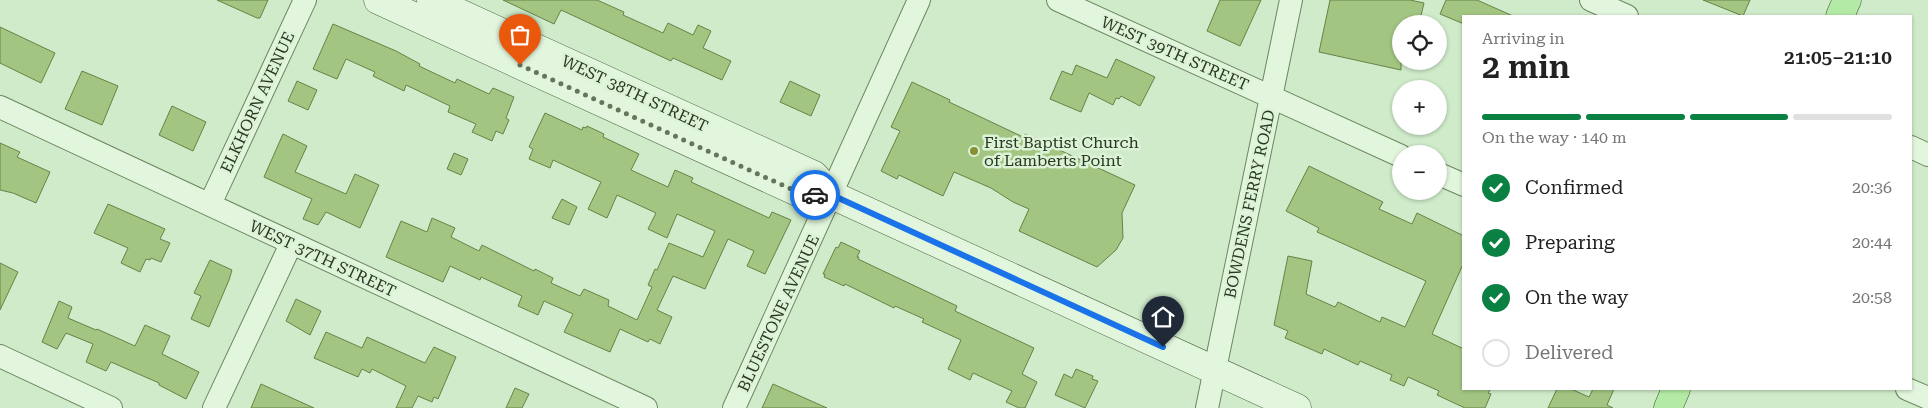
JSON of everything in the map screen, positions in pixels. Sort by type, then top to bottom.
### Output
[{"type":"main road","points":[[1840,15],[1847,0]]},
{"type":"main road","points":[[1668,408],[1676,390]]},
{"type":"street","name":"ELKHORN AVENUE","points":[[210,204],[305,0]]},
{"type":"street","name":"WEST 38TH STREET","points":[[378,0],[804,195],[832,195]]},
{"type":"street","name":"WEST 38TH STREET","points":[[431,0],[814,175],[832,195],[1296,408]]},
{"type":"street","name":"BLUESTONE AVENUE","points":[[734,408],[919,0]]},
{"type":"street","name":"WEST 39TH STREET","points":[[1058,0],[1392,152]]},
{"type":"street","name":"BOWDENS FERRY ROAD","points":[[1207,408],[1291,0]]},
{"type":"street","points":[[1591,0],[1625,15]]},
{"type":"street","name":"WEST 37TH STREET","points":[[0,108],[210,204],[291,244],[641,407]]},
{"type":"street","points":[[1912,147],[1928,155]]},
{"type":"street","points":[[1447,178],[1462,184]]},
{"type":"street","points":[[214,408],[291,244]]},
{"type":"street","points":[[0,356],[111,408]]},
{"type":"street","points":[[1909,390],[1928,398]]},
{"type":"building","points":[[217,0],[268,0],[260,18],[257,18]]},
{"type":"building","points":[[503,0],[597,0],[624,12],[623,15],[663,33],[668,23],[693,35],[698,25],[711,31],[703,48],[731,61],[722,80],[673,58],[671,61],[561,10],[554,24]]},
{"type":"building","points":[[1220,0],[1261,0],[1240,46],[1207,31]]},
{"type":"building","points":[[1330,0],[1410,0],[1424,3],[1421,15],[1392,15],[1392,68],[1319,52]]},
{"type":"building","points":[[1446,0],[1477,0],[1511,15],[1462,15],[1462,23],[1447,17],[1447,15],[1440,14]]},
{"type":"building","points":[[1703,0],[1750,0],[1743,15]]},
{"type":"building","points":[[333,24],[396,51],[420,64],[419,66],[455,83],[457,79],[489,94],[493,88],[514,97],[506,118],[509,120],[503,134],[496,131],[492,141],[472,132],[476,124],[448,112],[450,106],[406,85],[404,91],[373,76],[375,72],[346,59],[337,79],[313,69]]},
{"type":"building","points":[[0,27],[55,53],[41,83],[0,63]]},
{"type":"building","points":[[1116,59],[1155,77],[1140,106],[1121,96],[1119,99],[1116,98],[1113,105],[1089,93],[1081,112],[1050,99],[1062,71],[1072,75],[1076,65],[1107,78]]},
{"type":"building","points":[[82,71],[118,86],[102,125],[65,109]]},
{"type":"building","points":[[297,81],[317,90],[308,110],[288,101]]},
{"type":"building","points":[[790,81],[820,95],[811,116],[780,102]]},
{"type":"building","points":[[912,82],[1023,137],[1025,134],[1135,185],[1122,213],[1123,238],[1116,250],[1097,267],[1019,231],[1029,209],[1013,202],[991,188],[954,172],[943,196],[899,175],[897,179],[881,171],[900,131],[891,127]]},
{"type":"building","points":[[172,106],[206,122],[193,151],[159,135]]},
{"type":"building","points":[[545,113],[582,130],[583,127],[586,128],[587,126],[604,134],[603,137],[639,154],[631,170],[668,187],[675,170],[693,178],[691,182],[769,218],[772,212],[791,220],[765,274],[747,266],[754,251],[728,239],[705,289],[673,276],[657,310],[672,317],[660,344],[650,339],[648,342],[620,329],[610,352],[564,332],[573,314],[544,301],[538,315],[518,306],[522,296],[481,277],[480,280],[450,266],[443,282],[386,257],[401,221],[427,232],[432,218],[455,228],[451,237],[479,251],[482,245],[534,271],[535,269],[553,278],[551,283],[580,296],[584,289],[609,300],[608,306],[637,320],[652,287],[648,285],[669,243],[703,257],[715,231],[677,214],[667,238],[648,229],[656,213],[617,195],[607,218],[588,209],[601,182],[553,160],[550,168],[529,159],[533,149],[529,147]]},
{"type":"building","points":[[283,134],[307,146],[295,172],[346,194],[355,174],[379,185],[360,228],[326,212],[318,225],[303,219],[312,199],[264,177]]},
{"type":"building","points":[[0,143],[20,152],[17,157],[50,172],[36,203],[13,193],[0,190]]},
{"type":"building","points":[[454,153],[468,159],[461,175],[447,169]]},
{"type":"building","points":[[1309,166],[1383,202],[1379,209],[1412,224],[1417,213],[1462,235],[1462,266],[1432,334],[1462,348],[1462,390],[1490,390],[1488,393],[1491,394],[1485,408],[1465,408],[1437,395],[1439,391],[1408,377],[1404,386],[1390,380],[1392,375],[1360,361],[1358,365],[1324,349],[1322,354],[1285,338],[1288,331],[1274,325],[1288,256],[1312,261],[1306,294],[1335,307],[1338,302],[1380,322],[1382,317],[1405,327],[1426,281],[1317,232],[1319,228],[1286,211]]},
{"type":"building","points":[[562,199],[577,207],[569,225],[552,218]]},
{"type":"building","points":[[108,204],[165,229],[160,239],[170,243],[161,262],[151,258],[150,260],[146,259],[140,272],[121,263],[128,248],[94,233]]},
{"type":"building","points":[[841,242],[860,251],[858,259],[957,306],[955,311],[1034,348],[1022,374],[1037,382],[1025,408],[1019,408],[1006,402],[1012,391],[973,373],[970,380],[948,369],[961,340],[922,322],[924,319],[895,306],[894,308],[845,284],[844,286],[824,277],[825,274],[823,274],[836,247],[838,248]]},
{"type":"building","points":[[210,260],[232,270],[209,327],[191,319],[201,296],[194,293]]},
{"type":"building","points":[[0,263],[18,272],[0,310]]},
{"type":"building","points":[[296,299],[321,311],[310,335],[286,321]]},
{"type":"building","points":[[59,301],[72,307],[68,318],[135,346],[145,325],[170,336],[162,354],[199,372],[186,399],[159,385],[159,383],[111,362],[106,371],[86,362],[93,344],[66,333],[57,349],[42,342]]},
{"type":"building","points":[[326,332],[362,348],[367,337],[425,363],[434,347],[456,357],[438,399],[434,397],[432,402],[418,396],[412,408],[396,408],[406,386],[372,369],[370,373],[362,369],[358,377],[314,358]]},
{"type":"building","points":[[1076,369],[1093,376],[1092,379],[1098,381],[1085,408],[1055,395],[1064,374],[1072,378]]},
{"type":"building","points":[[261,384],[314,408],[251,408]]},
{"type":"building","points":[[773,384],[827,408],[762,408]]},
{"type":"building","points":[[515,388],[529,394],[522,408],[506,408]]},
{"type":"building","points":[[1557,390],[1573,390],[1589,397],[1592,390],[1614,390],[1607,405],[1613,408],[1548,408]]},
{"type":"way so far","points":[[520,65],[804,195],[815,195]]},
{"type":"place","name":"First Baptist Church of Lamberts Point","points":[[974,151]]},
{"type":"route","points":[[815,195],[832,195],[1163,347]]}]
